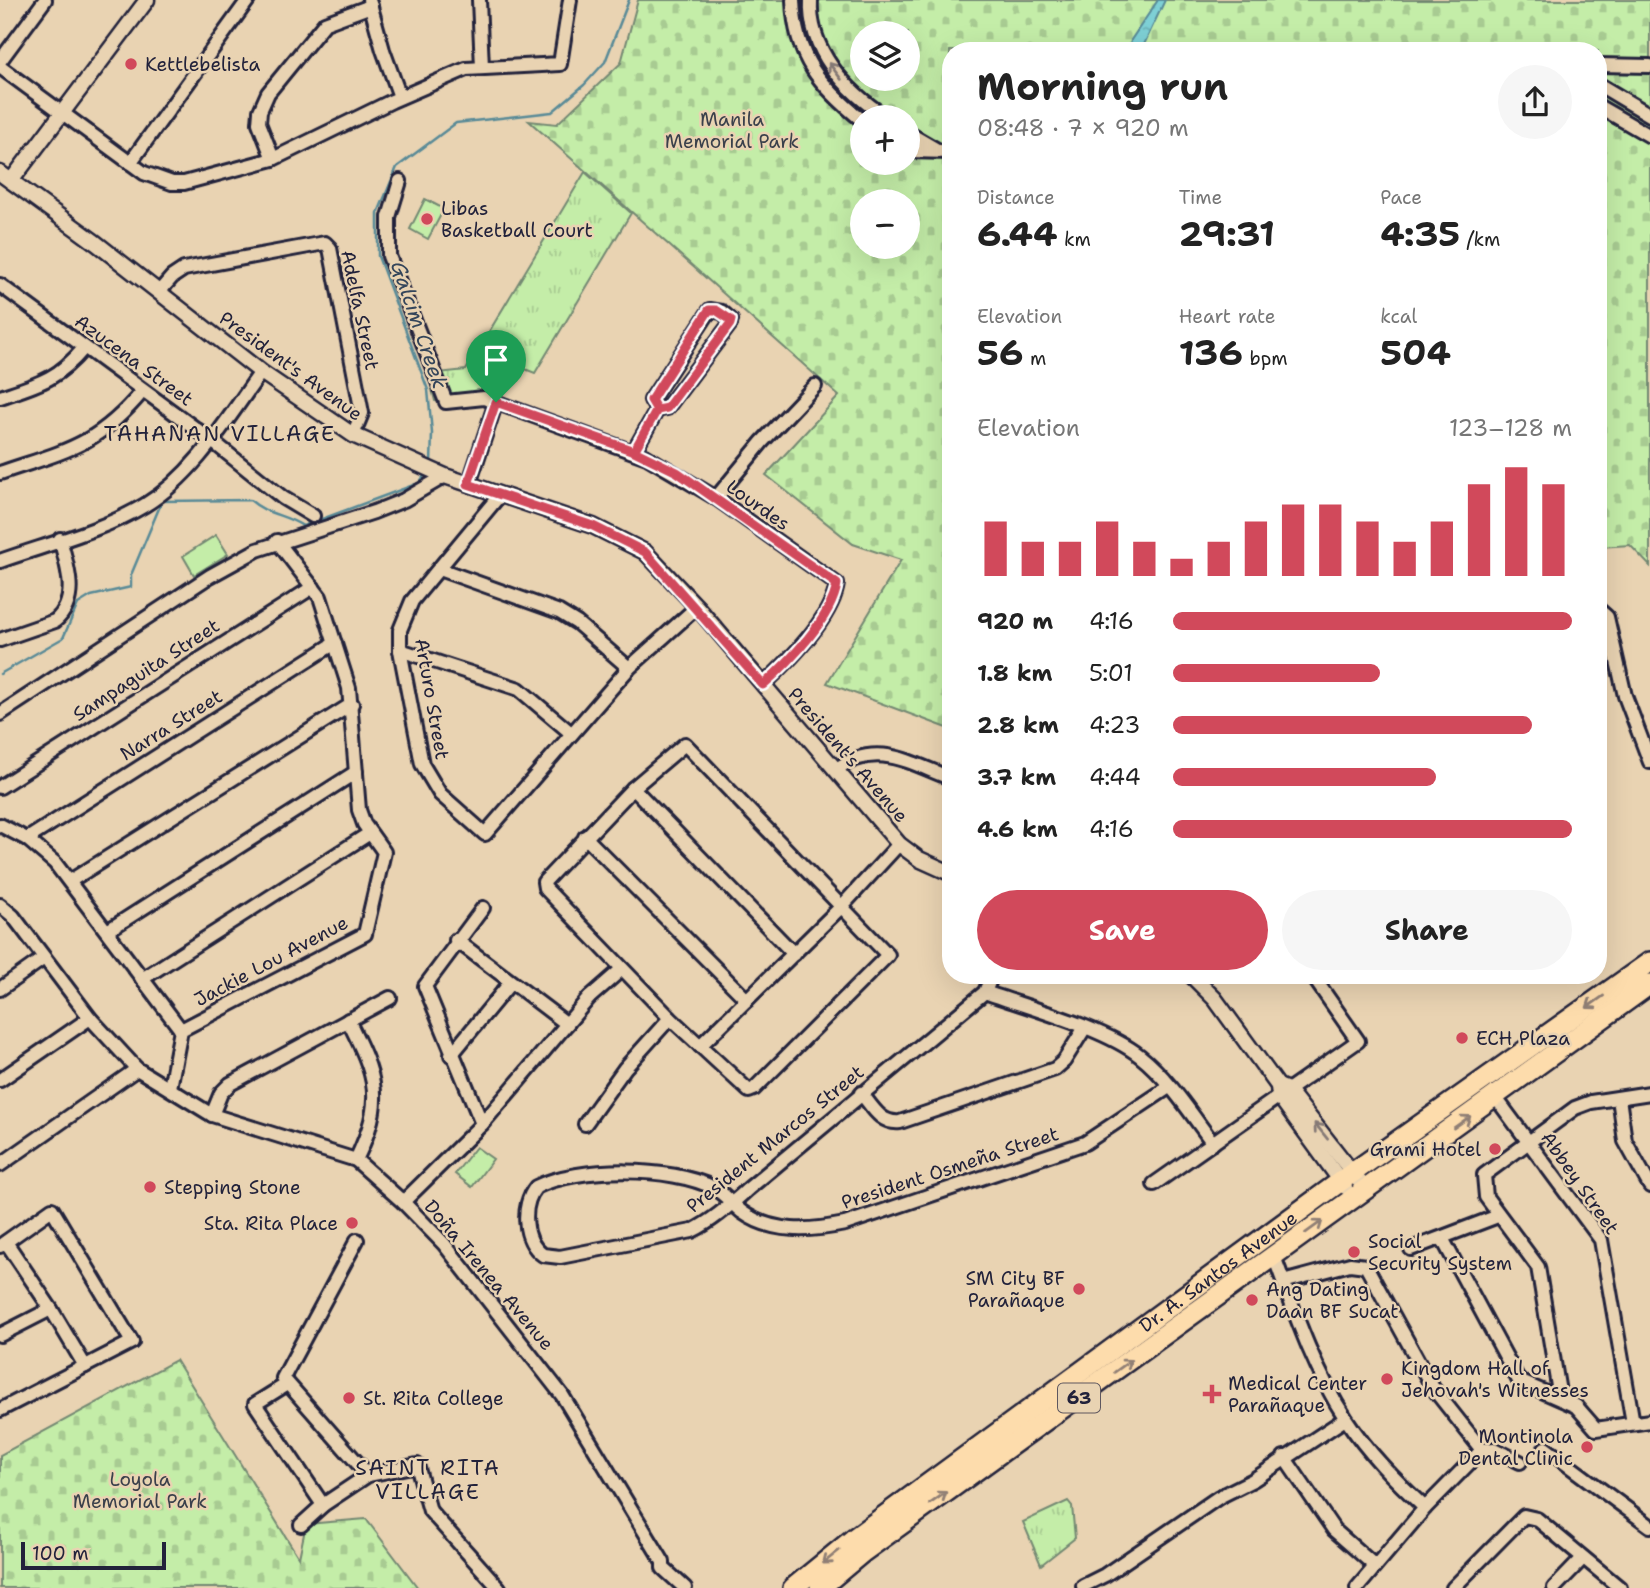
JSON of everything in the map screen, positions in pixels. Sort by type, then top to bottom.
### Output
[{"type":"main road","name":"Dr. A. Santos Avenue","points":[[817,1584],[1347,1177],[1650,962]]},
{"type":"main road","name":"Dr. A. Santos Avenue","points":[[793,1588],[817,1584],[863,1552],[1650,985]]},
{"type":"street","points":[[45,0],[0,64],[130,163],[157,180],[172,183],[235,172],[273,159],[466,69],[560,64],[570,0]]},
{"type":"street","points":[[6,177],[62,113],[147,0]]},
{"type":"street","points":[[130,163],[248,0]]},
{"type":"street","points":[[479,0],[482,67]]},
{"type":"street","points":[[793,0],[804,56],[832,96],[850,111]]},
{"type":"street","points":[[811,0],[810,16],[820,47],[831,67],[843,82],[871,105]]},
{"type":"street","points":[[273,159],[259,123],[260,111],[268,93],[325,23],[370,3],[383,50],[401,97]]},
{"type":"street","points":[[1607,65],[1650,66]]},
{"type":"street","points":[[1607,89],[1650,115]]},
{"type":"street","points":[[1607,111],[1650,136]]},
{"type":"street","points":[[920,149],[942,152]]},
{"type":"street","name":"President's Avenue","points":[[6,177],[261,372],[353,435],[440,474],[593,526],[645,552],[697,607],[900,844],[919,859],[942,869]]},
{"type":"street","name":"Lourdes","points":[[400,181],[388,217],[387,246],[430,368],[446,402],[484,398],[634,451],[677,472],[837,584],[835,600],[786,665],[763,685]]},
{"type":"street","name":"Adelfa Street","points":[[159,292],[172,276],[184,269],[325,243],[330,248],[362,413],[353,435]]},
{"type":"street","name":"Azucena Street","points":[[0,285],[142,392],[211,440],[283,498],[313,516]]},
{"type":"street","points":[[634,451],[657,410],[667,408],[730,324],[731,320],[722,312],[709,310],[665,375],[651,400],[657,410]]},
{"type":"street","points":[[0,397],[50,381],[65,370],[84,348]]},
{"type":"street","points":[[0,561],[118,519],[146,505],[184,472],[261,372]]},
{"type":"street","points":[[716,498],[762,442],[815,386]]},
{"type":"street","points":[[0,473],[93,439],[126,412],[142,392]]},
{"type":"street","points":[[468,484],[496,402]]},
{"type":"street","points":[[0,714],[210,576],[277,541],[374,512],[412,495],[440,474]]},
{"type":"street","name":"Arturo Street","points":[[499,496],[406,611],[400,630],[400,650],[422,764],[430,783],[485,834],[572,733]]},
{"type":"street","points":[[0,640],[55,621],[62,616],[71,591],[60,539]]},
{"type":"street","name":"Jackie Lou Avenue","points":[[181,1030],[365,934],[384,852],[370,833],[359,810],[352,704],[320,597],[277,541]]},
{"type":"street","points":[[439,569],[559,612],[577,623],[629,668]]},
{"type":"street","name":"Sampaguita Street","points":[[0,786],[313,587]]},
{"type":"street","points":[[400,650],[519,689],[572,733],[629,668],[697,607]]},
{"type":"street","points":[[1607,617],[1625,696],[1650,762]]},
{"type":"street","name":"Narra Street","points":[[27,839],[335,643]]},
{"type":"street","points":[[70,881],[352,704]]},
{"type":"street","points":[[685,744],[888,955],[754,1089],[744,1090],[670,1018],[545,888],[544,882],[633,788],[685,744]]},
{"type":"street","points":[[835,770],[850,759],[869,753],[887,755],[942,775]]},
{"type":"street","points":[[107,931],[356,772]]},
{"type":"street","points":[[633,788],[794,954]]},
{"type":"street","name":"Jackie Lou Avenue","points":[[0,825],[27,839],[55,863],[181,1030],[170,1088]]},
{"type":"street","points":[[142,979],[370,833]]},
{"type":"street","points":[[585,837],[747,1000]]},
{"type":"street","points":[[700,1046],[842,906],[900,844]]},
{"type":"street","name":"Doña Irenea Avenue","points":[[0,905],[13,916],[90,1018],[136,1069],[170,1088],[193,1106],[212,1115],[356,1160],[403,1202],[444,1244],[562,1395],[663,1562],[663,1568],[685,1588]]},
{"type":"street","points":[[482,908],[456,940],[425,986],[451,1055],[482,1124]]},
{"type":"street","points":[[456,940],[567,1024]]},
{"type":"street","points":[[0,989],[44,958]]},
{"type":"street","points":[[403,1202],[482,1124],[589,998],[622,969]]},
{"type":"street","points":[[451,1055],[511,982]]},
{"type":"street","name":"President Marcos Street","points":[[543,1255],[559,1257],[692,1231],[707,1224],[985,992],[988,984]]},
{"type":"street","points":[[1200,984],[1215,999],[1360,1194]]},
{"type":"street","points":[[1154,1184],[1282,1090],[1358,1041],[1318,984]]},
{"type":"street","points":[[985,992],[1084,1029],[1139,1055],[1169,1087],[1213,1143]]},
{"type":"street","points":[[212,1115],[220,1093],[230,1084],[390,998]]},
{"type":"street","points":[[0,1080],[90,1018]]},
{"type":"street","points":[[585,1124],[642,1047],[670,1018]]},
{"type":"street","points":[[348,1020],[374,1082],[371,1129],[356,1160]]},
{"type":"street","points":[[861,1093],[881,1118],[891,1123],[900,1122],[1055,1069],[1064,1062],[1084,1029]]},
{"type":"street","points":[[0,1165],[136,1069]]},
{"type":"street","name":"President Osmeña Street","points":[[543,1255],[531,1242],[526,1210],[530,1194],[536,1187],[557,1178],[602,1171],[640,1173],[701,1183],[733,1202],[741,1211],[768,1225],[805,1230],[845,1224],[1085,1143],[1169,1087]]},
{"type":"street","points":[[1560,1398],[1538,1267],[1486,1197],[1485,1175],[1575,1108],[1650,1093]]},
{"type":"street","name":"Abbey Street","points":[[1496,1098],[1601,1240],[1633,1423]]},
{"type":"street","points":[[1619,1098],[1625,1141],[1650,1186]]},
{"type":"street","points":[[0,1410],[132,1342],[52,1209],[3,1244],[51,1309],[85,1366]]},
{"type":"street","points":[[1411,1249],[1498,1216]]},
{"type":"street","points":[[1442,1238],[1520,1381],[1576,1406],[1596,1429],[1650,1421]]},
{"type":"street","points":[[323,1505],[255,1404],[285,1381],[357,1240]]},
{"type":"street","points":[[1273,1256],[1311,1350],[1345,1419],[1388,1474],[1425,1508]]},
{"type":"street","points":[[1283,1282],[1350,1264],[1366,1266],[1433,1388],[1482,1450]]},
{"type":"street","points":[[0,1335],[51,1309]]},
{"type":"street","points":[[285,1381],[368,1475]]},
{"type":"street","points":[[1083,1586],[1105,1575],[1219,1497],[1253,1480],[1345,1419]]},
{"type":"street","points":[[1545,1448],[1647,1518]]},
{"type":"street","points":[[1357,1588],[1425,1508],[1482,1450],[1494,1449],[1520,1462]]},
{"type":"street","points":[[1284,1457],[1334,1530],[1375,1566]]},
{"type":"street","points":[[301,1525],[323,1505],[368,1475],[417,1465],[430,1511],[499,1588]]},
{"type":"street","points":[[1452,1588],[1524,1516],[1536,1519],[1619,1588]]},
{"type":"street","points":[[1554,1588],[1583,1558]]},
{"type":"green space","name":"Manila Memorial Park","points":[[638,0],[1650,0],[1650,566],[1630,545],[1607,547],[1607,42],[942,42],[942,726],[827,683],[901,560],[853,544],[766,475],[839,396],[529,121],[557,124],[621,63]]},
{"type":"green space","points":[[585,172],[631,213],[535,373],[510,363],[497,396],[435,401],[428,374],[466,370]]},
{"type":"green space","name":"Libas Basketball Court","points":[[425,199],[444,209],[428,239],[410,229]]},
{"type":"green space","points":[[216,535],[228,554],[194,575],[183,556]]},
{"type":"green space","points":[[476,1147],[493,1159],[472,1187],[455,1174]]},
{"type":"green space","name":"Loyola Memorial Park","points":[[176,1360],[299,1558],[306,1524],[366,1519],[418,1588],[0,1588],[0,1455]]},
{"type":"green space","points":[[1068,1501],[1072,1506],[1075,1538],[1041,1565],[1023,1522]]},
{"type":"water","points":[[1158,0],[1165,0],[1145,42],[1131,40]]},
{"type":"waterway","name":"Galcim Creek","points":[[431,463],[432,433],[428,390],[378,256],[378,213],[397,167],[456,123],[552,112],[584,85],[605,62],[629,0]]},
{"type":"waterway","name":"Galcim Creek","points":[[0,674],[63,638],[78,604],[91,596],[131,587],[131,575],[162,501],[250,500],[263,509],[303,526],[419,483],[427,472]]},
{"type":"place","name":"Kettlebelista","points":[[131,64]]},
{"type":"place","name":"Libas Basketball Court","points":[[427,219]]},
{"type":"place","name":"ECH Plaza","points":[[1462,1038]]},
{"type":"place","name":"Grami Hotel","points":[[1495,1149]]},
{"type":"place","name":"Stepping Stone","points":[[150,1187]]},
{"type":"place","name":"Sta. Rita Place","points":[[352,1223]]},
{"type":"place","name":"Social Security System","points":[[1354,1252]]},
{"type":"place","name":"SM City BF Parañaque","points":[[1079,1289]]},
{"type":"place","name":"Ang Dating Daan BF Sucat","points":[[1252,1300]]},
{"type":"place","name":"Kingdom Hall of Jehovah's Witnesses","points":[[1387,1379]]},
{"type":"place","name":"Medical Center Parañaque","points":[[1212,1394]]},
{"type":"place","name":"St. Rita College","points":[[349,1398]]},
{"type":"place","name":"Montinola Dental Clinic","points":[[1587,1447]]},
{"type":"district","name":"TAHANAN VILLAGE","points":[[220,434]]},
{"type":"district","name":"SAINT RITA VILLAGE","points":[[428,1480]]},
{"type":"route","points":[[496,402],[468,484],[593,526],[645,552],[697,607],[763,685],[786,665],[835,600],[837,584],[677,472],[634,451],[657,410],[651,402],[654,392],[709,310],[722,312],[731,320],[730,324],[667,408],[657,410],[638,444],[634,451],[496,402]]}]
